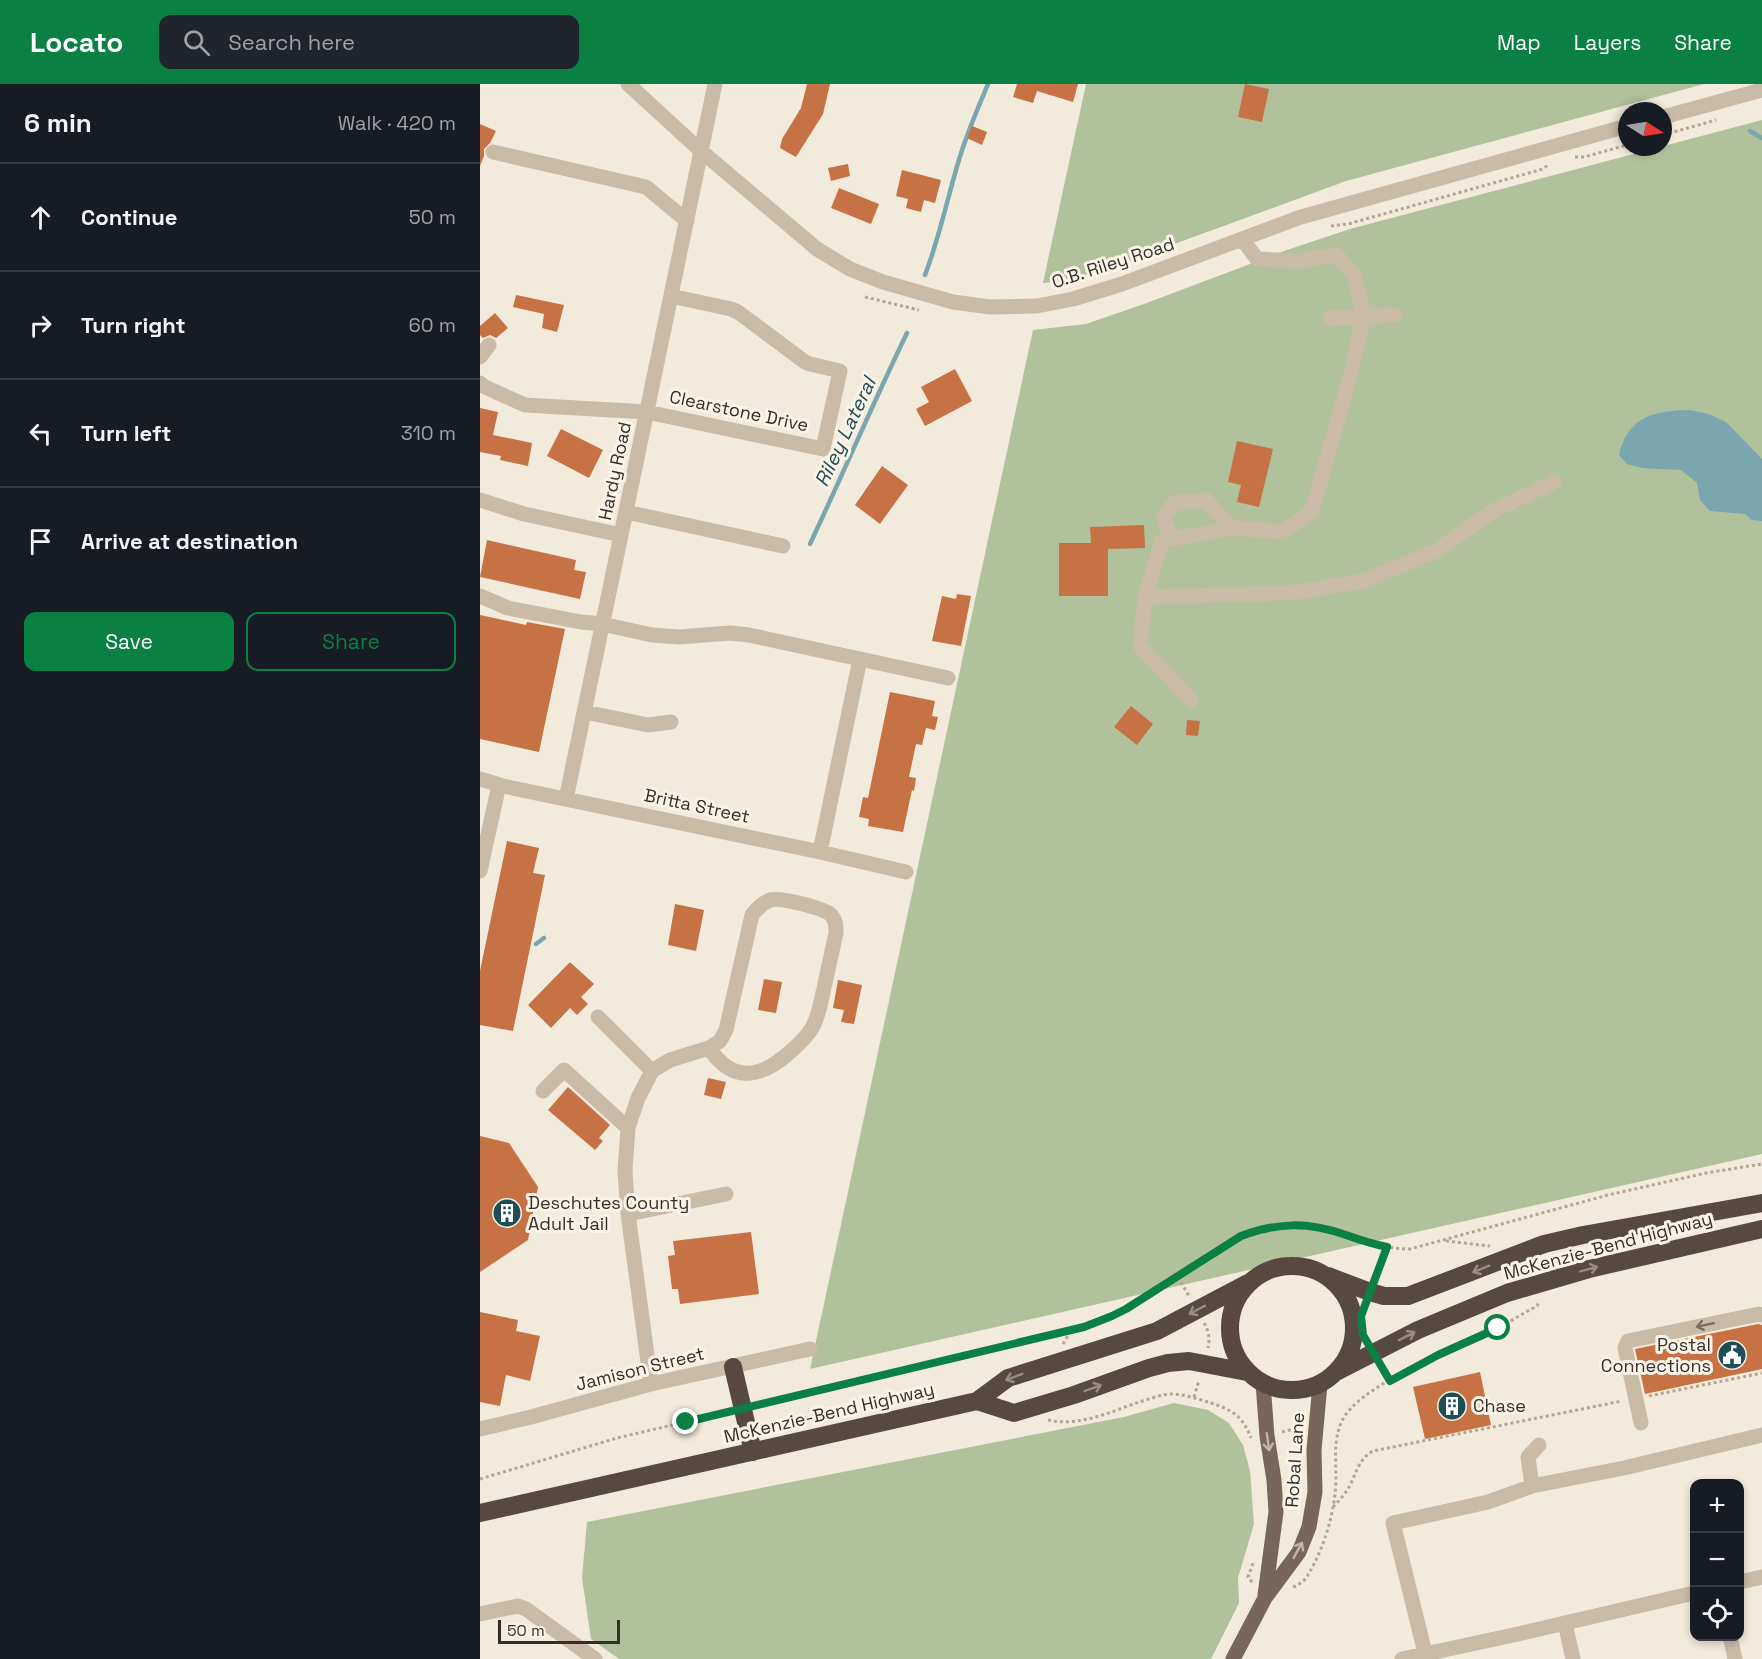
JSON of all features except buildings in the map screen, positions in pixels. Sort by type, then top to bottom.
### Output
[{"type":"highway","name":"McKenzie-Bend Highway","points":[[1328,1276],[1384,1296],[1408,1296],[1544,1244],[1583,1234],[1762,1203]]},
{"type":"highway","name":"McKenzie-Bend Highway","points":[[1336,1372],[1418,1330],[1507,1293],[1589,1269],[1762,1229]]},
{"type":"highway","points":[[1287,1265],[1309,1267],[1328,1276],[1344,1292],[1353,1312],[1354,1334],[1348,1354],[1336,1372],[1320,1383],[1301,1390],[1282,1389],[1263,1383],[1247,1372],[1236,1356],[1230,1337],[1230,1317],[1237,1299],[1248,1283],[1266,1270],[1287,1265]]},
{"type":"highway","name":"McKenzie-Bend Highway","points":[[480,1513],[976,1401],[1008,1378],[1157,1331],[1248,1283]]},
{"type":"highway","points":[[976,1401],[1014,1413],[1168,1363],[1189,1361],[1247,1372]]},
{"type":"highway","points":[[733,1367],[753,1452]]},
{"type":"main road","name":"Robal Lane","points":[[1263,1383],[1276,1512],[1265,1598]]},
{"type":"main road","name":"Robal Lane","points":[[1237,1658],[1265,1598],[1299,1552],[1309,1527],[1315,1492],[1315,1435],[1320,1383]]},
{"type":"street","name":"O.B. Riley Road","points":[[628,84],[701,151],[817,249],[850,269],[883,282],[953,302],[990,307],[1037,306],[1073,299],[1122,285],[1301,217],[1618,129]]},
{"type":"street","name":"Hardy Road","points":[[566,799],[715,84]]},
{"type":"street","points":[[1672,115],[1762,90]]},
{"type":"street","points":[[493,152],[646,187],[687,221]]},
{"type":"street","points":[[1191,700],[1140,646],[1145,597],[1162,541],[1232,528],[1283,532],[1312,511],[1349,380],[1364,316],[1354,275],[1336,255],[1299,261],[1257,259],[1242,239]]},
{"type":"street","name":"Clearstone Drive","points":[[480,383],[525,405],[647,412],[823,449],[840,371],[805,362],[738,312],[671,296]]},
{"type":"street","points":[[1330,318],[1395,315]]},
{"type":"street","points":[[1145,597],[1297,592],[1363,581],[1436,551],[1493,511],[1554,483]]},
{"type":"street","points":[[480,500],[524,514],[621,535]]},
{"type":"street","points":[[1173,539],[1163,518],[1175,502],[1206,500],[1232,528]]},
{"type":"street","points":[[626,512],[783,546]]},
{"type":"street","points":[[480,596],[508,608],[652,635],[679,638],[730,633],[749,635],[948,678]]},
{"type":"street","points":[[820,852],[860,659]]},
{"type":"street","points":[[585,712],[648,725],[671,722]]},
{"type":"street","name":"Britta Street","points":[[480,779],[499,785],[906,872]]},
{"type":"street","points":[[480,871],[484,832],[499,785]]},
{"type":"street","points":[[651,1384],[628,1214],[625,1171],[628,1128],[638,1098],[652,1071],[670,1060],[709,1048],[720,1041],[726,1030],[752,915],[760,906],[769,900],[777,899],[823,910],[831,915],[836,924],[836,933],[818,1014],[812,1029],[800,1044],[783,1058],[761,1071],[747,1075],[736,1072],[718,1061],[709,1048]]},
{"type":"street","points":[[598,1017],[652,1071]]},
{"type":"street","points":[[543,1091],[564,1070],[628,1128]]},
{"type":"street","points":[[628,1214],[726,1194]]},
{"type":"street","points":[[1641,1423],[1625,1348],[1628,1341],[1762,1315]]},
{"type":"street","name":"Jamison Street","points":[[480,1429],[651,1384],[810,1349]]},
{"type":"street","points":[[1425,1656],[1393,1522],[1488,1502],[1532,1486],[1624,1468],[1762,1436]]},
{"type":"street","points":[[1532,1486],[1528,1458],[1539,1445]]},
{"type":"street","points":[[1744,1581],[1762,1577]]},
{"type":"street","points":[[1402,1659],[1425,1656],[1690,1594]]},
{"type":"street","points":[[480,1614],[518,1606],[526,1609],[595,1659]]},
{"type":"street","points":[[1564,1623],[1573,1659]]},
{"type":"street","points":[[1731,1641],[1735,1659]]},
{"type":"path","points":[[480,1479],[617,1438],[1070,1332],[1112,1316],[1241,1236],[1262,1228],[1305,1225],[1387,1247],[1410,1248],[1608,1195],[1706,1173],[1762,1164]]},
{"type":"path","points":[[1442,1240],[1496,1247]]},
{"type":"path","points":[[1387,1247],[1361,1316],[1363,1335],[1390,1381]]},
{"type":"path","points":[[1178,1277],[1208,1329],[1209,1342],[1194,1398]]},
{"type":"path","points":[[1303,1583],[1326,1536],[1336,1480],[1335,1449],[1339,1428],[1349,1410],[1390,1381],[1438,1355],[1498,1328],[1537,1306]]},
{"type":"path","points":[[1332,1508],[1348,1488],[1366,1455],[1373,1451],[1762,1373]]},
{"type":"path","points":[[1058,1422],[1092,1419],[1170,1394],[1194,1398],[1231,1411],[1246,1426],[1251,1440],[1289,1430],[1315,1435]]},
{"type":"path","points":[[1248,1577],[1255,1556]]},
{"type":"green space","points":[[1086,84],[1704,84],[1638,102],[1618,102],[1618,107],[1346,181],[1098,272],[1066,281],[1043,283]]},
{"type":"green space","points":[[1762,120],[1762,1154],[810,1369],[1033,330],[1086,324],[1350,229],[1626,156],[1672,156],[1672,144]]},
{"type":"green space","points":[[1174,1403],[1208,1410],[1229,1423],[1243,1445],[1250,1471],[1254,1524],[1238,1578],[1239,1603],[1211,1659],[619,1659],[591,1639],[582,1578],[587,1522],[1124,1417]]},
{"type":"water","points":[[1689,410],[1709,414],[1726,422],[1762,459],[1762,521],[1752,520],[1745,514],[1710,511],[1700,500],[1697,483],[1681,470],[1642,468],[1627,464],[1619,455],[1629,432],[1644,418],[1665,412]]},
{"type":"waterway","name":"Riley Lateral","points":[[925,275],[961,153],[988,84]]},
{"type":"waterway","points":[[1750,131],[1762,138]]},
{"type":"waterway","name":"Riley Lateral","points":[[810,544],[907,333]]},
{"type":"waterway","name":"Riley Lateral","points":[[536,944],[544,938]]},
{"type":"place","name":"Deschutes County Adult Jail","points":[[507,1213]]},
{"type":"place","name":"Postal Connections","points":[[1732,1355]]},
{"type":"place","name":"Chase","points":[[1452,1406]]},
{"type":"route","points":[[686,1422],[1070,1332],[1126,1309],[1241,1236],[1262,1228],[1283,1225],[1305,1225],[1325,1229],[1387,1247],[1361,1316],[1363,1335],[1390,1381],[1438,1355],[1498,1328]]}]
